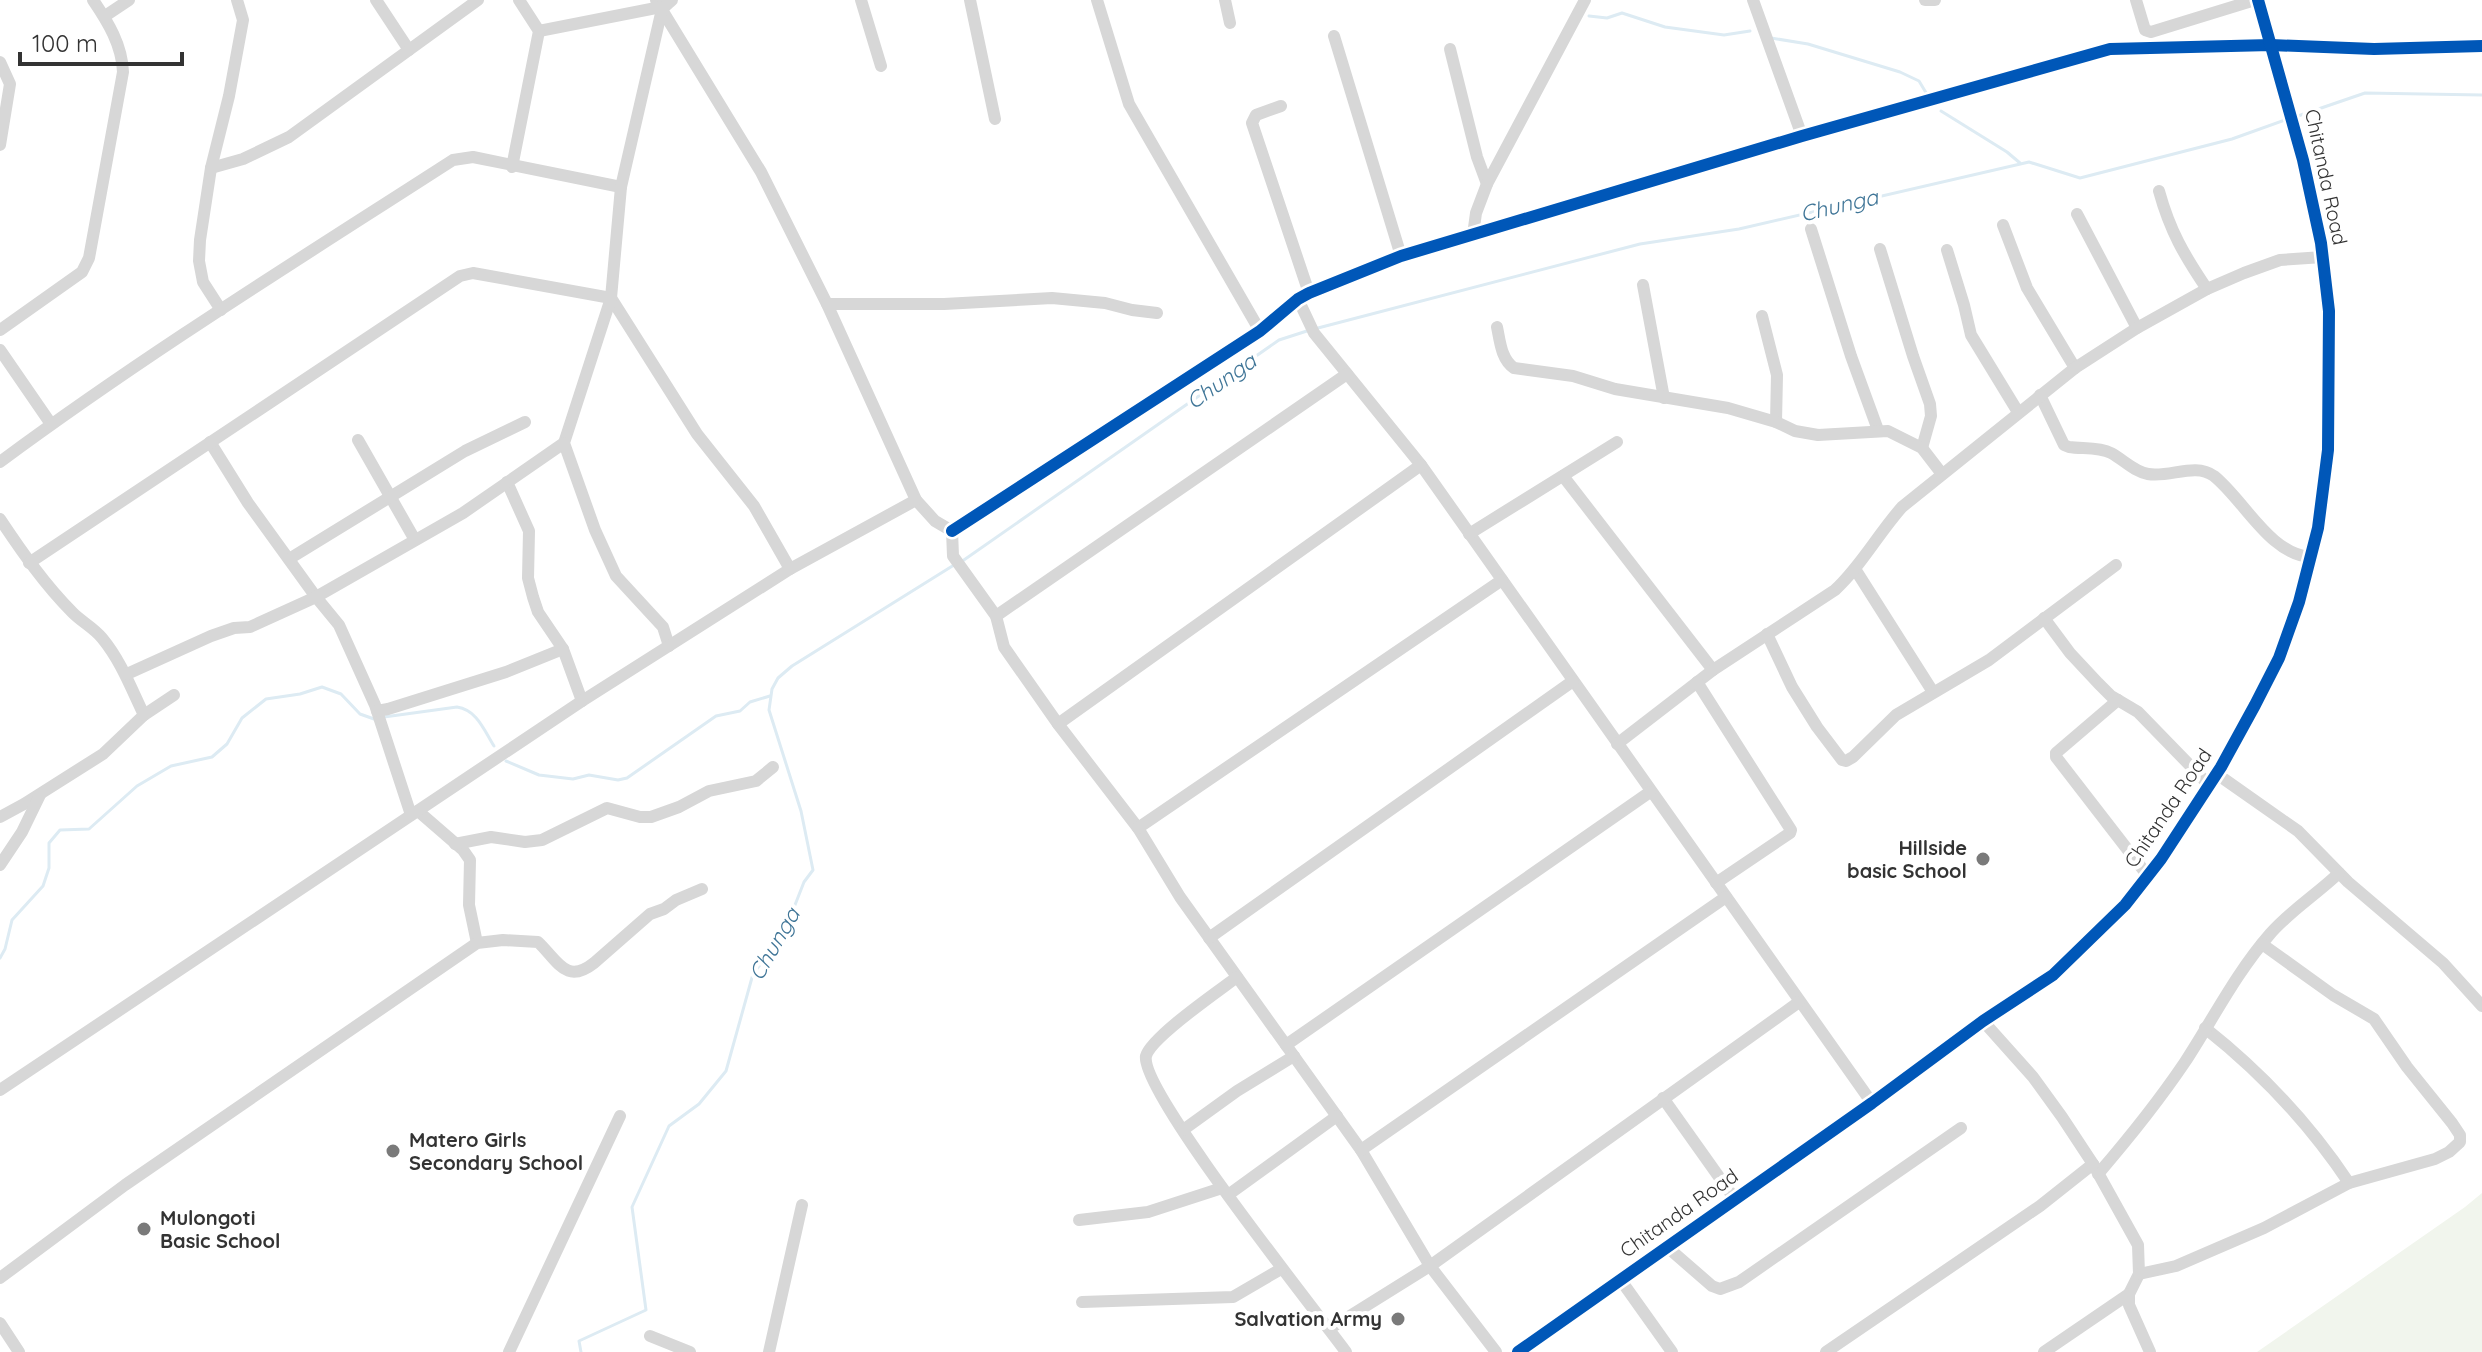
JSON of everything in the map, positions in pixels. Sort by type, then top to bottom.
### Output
[{"type":"street","points":[[0,330],[82,272],[89,258],[123,72],[119,48],[105,16],[93,0]]},
{"type":"street","points":[[105,16],[129,0]]},
{"type":"street","points":[[221,310],[203,282],[199,261],[211,168],[243,20],[237,0]]},
{"type":"street","points":[[376,0],[409,50]]},
{"type":"street","points":[[211,168],[243,159],[289,137],[478,0]]},
{"type":"street","points":[[512,167],[539,31],[519,0]]},
{"type":"street","points":[[861,0],[881,66]]},
{"type":"street","points":[[970,0],[995,119]]},
{"type":"street","points":[[1097,0],[1129,104],[1260,331]]},
{"type":"street","points":[[1225,0],[1230,23]]},
{"type":"street","points":[[1473,235],[1476,213],[1487,184],[1585,0]]},
{"type":"street","points":[[1753,0],[1802,136]]},
{"type":"street","points":[[1925,0],[1935,0]]},
{"type":"street","points":[[2136,0],[2145,30],[2151,32],[2257,0]]},
{"type":"street","name":"Chitanda Road","points":[[1523,1351],[1983,1021],[2053,975],[2125,905],[2148,876],[2209,785],[2255,705],[2279,658],[2299,602],[2318,528],[2328,450],[2329,311],[2323,257],[2295,130],[2257,0]]},
{"type":"street","points":[[539,31],[663,4]]},
{"type":"street","points":[[663,4],[621,187],[611,298],[564,443],[595,530],[616,576],[663,627],[669,646]]},
{"type":"street","points":[[663,4],[761,172],[827,304],[916,500],[935,521],[952,531]]},
{"type":"street","points":[[1334,36],[1401,256]]},
{"type":"street","points":[[952,531],[1260,331],[1304,296],[1401,256],[1802,136],[2110,49],[2271,45],[2374,49],[2482,46]]},
{"type":"street","points":[[1450,49],[1477,157],[1487,184]]},
{"type":"street","points":[[0,62],[10,84],[0,145]]},
{"type":"street","points":[[1281,106],[1256,115],[1252,123],[1312,328],[1421,465],[1872,1103]]},
{"type":"street","points":[[0,462],[51,424],[221,310],[453,160],[473,157],[621,187]]},
{"type":"street","points":[[2159,191],[2176,239],[2207,289]]},
{"type":"street","points":[[2077,214],[2137,328]]},
{"type":"street","points":[[2003,225],[2027,288],[2075,368]]},
{"type":"street","points":[[1811,229],[1878,430]]},
{"type":"street","points":[[1880,249],[1930,404],[1931,416],[1922,448]]},
{"type":"street","points":[[1947,250],[1971,335],[2018,412]]},
{"type":"street","points":[[1617,744],[1713,670],[1835,590],[1902,507],[2075,368],[2137,328],[2207,289],[2280,260],[2323,257]]},
{"type":"street","points":[[29,563],[460,276],[473,273],[611,298],[697,434],[754,506],[790,569]]},
{"type":"street","points":[[1643,285],[1664,398]]},
{"type":"street","points":[[827,304],[944,304],[1052,298],[1105,303],[1157,313]]},
{"type":"street","points":[[1762,316],[1777,375],[1776,422]]},
{"type":"street","points":[[1497,327],[1503,354],[1514,368],[1573,376],[1591,383],[1728,408],[1795,431],[1818,435],[1888,431],[1922,448],[1942,474]]},
{"type":"street","points":[[0,350],[51,424]]},
{"type":"street","points":[[996,616],[1347,374]]},
{"type":"street","points":[[2040,395],[2064,445],[2104,450],[2147,474],[2192,470],[2207,472],[2276,541],[2292,552],[2311,557]]},
{"type":"street","points":[[289,559],[474,446],[525,422]]},
{"type":"street","points":[[358,440],[415,540]]},
{"type":"street","points":[[210,442],[248,503],[339,625],[377,711],[414,813],[455,844],[470,860],[469,905],[477,943]]},
{"type":"street","points":[[1469,534],[1617,442]]},
{"type":"street","points":[[127,674],[211,636],[234,628],[250,627],[316,597],[463,513],[564,443]]},
{"type":"street","points":[[1058,724],[1421,465]]},
{"type":"street","points":[[1563,476],[1713,670]]},
{"type":"street","points":[[507,482],[529,531],[528,578],[538,612],[563,649],[582,701]]},
{"type":"street","points":[[0,1090],[582,701],[790,569],[916,500]]},
{"type":"street","points":[[0,519],[29,563],[74,614],[100,635],[127,674],[144,715]]},
{"type":"street","points":[[952,531],[953,556],[996,616],[1004,647],[1058,724],[1138,828],[1180,897],[1361,1150],[1430,1266],[1496,1352]]},
{"type":"street","points":[[1767,634],[1792,687],[1842,760],[1853,757],[1896,715],[1989,660],[2116,565]]},
{"type":"street","points":[[1855,569],[1933,692]]},
{"type":"street","points":[[1138,828],[1502,580]]},
{"type":"street","points":[[2044,618],[2098,683],[2138,712],[2209,785]]},
{"type":"street","points":[[377,711],[506,672],[563,649]]},
{"type":"street","points":[[1209,938],[1573,681]]},
{"type":"street","points":[[1697,682],[1791,830],[1716,883]]},
{"type":"street","points":[[0,817],[103,754],[144,715],[174,695]]},
{"type":"street","points":[[2118,700],[2056,753],[2056,757],[2148,876]]},
{"type":"street","points":[[455,844],[491,837],[525,842],[542,840],[607,808],[651,817],[709,791],[756,781],[773,767]]},
{"type":"street","points":[[2224,779],[2298,831],[2339,873],[2443,963],[2482,1006]]},
{"type":"street","points":[[1183,1130],[1650,792]]},
{"type":"street","points":[[0,865],[22,832],[41,793]]},
{"type":"street","points":[[1826,1352],[2096,1169],[2124,1145],[2163,1093],[2217,1006],[2262,944],[2288,916],[2339,873]]},
{"type":"street","points":[[0,1278],[125,1185],[477,943],[503,940],[538,942],[568,972],[575,973],[586,970],[650,914],[702,889]]},
{"type":"street","points":[[1361,1150],[1726,897]]},
{"type":"street","points":[[2139,1274],[2176,1266],[2264,1228],[2349,1183],[2435,1159],[2460,1142],[2460,1135],[2374,1019],[2310,980],[2262,944]]},
{"type":"street","points":[[1237,977],[1151,1047],[1146,1057],[1147,1069],[1161,1099],[1225,1191],[1346,1352]]},
{"type":"street","points":[[1329,1329],[1430,1266],[1799,1002]]},
{"type":"street","points":[[1983,1021],[2033,1077],[2062,1117],[2096,1169],[2138,1245],[2139,1274],[2129,1294],[2129,1305],[2150,1352]]},
{"type":"street","points":[[2205,1028],[2251,1066],[2308,1125],[2349,1183]]},
{"type":"street","points":[[1663,1098],[1734,1198]]},
{"type":"street","points":[[509,1352],[620,1116]]},
{"type":"street","points":[[1079,1220],[1148,1212],[1225,1191],[1337,1116]]},
{"type":"street","points":[[1666,1246],[1712,1286],[1720,1289],[1739,1282],[1961,1128]]},
{"type":"street","points":[[769,1352],[802,1205]]},
{"type":"street","points":[[1082,1302],[1233,1297],[1281,1269]]},
{"type":"street","points":[[1620,1279],[1672,1352]]},
{"type":"street","points":[[2044,1352],[2129,1294]]},
{"type":"street","points":[[2,1331],[19,1352]]},
{"type":"street","points":[[650,1336],[690,1352]]},
{"type":"shaded area","points":[[2482,1193],[2482,1352],[2257,1352],[2465,1207]]},
{"type":"waterway","points":[[1589,16],[1607,18],[1622,13],[1665,27],[1724,35],[1750,31]]},
{"type":"waterway","points":[[1771,38],[1808,44],[1900,72],[1919,81],[1928,96]]},
{"type":"waterway","name":"Chunga","points":[[2295,117],[2365,93],[2482,95]]},
{"type":"waterway","points":[[1941,111],[2020,163]]},
{"type":"waterway","name":"Chunga","points":[[1318,328],[1640,244],[1739,229],[2029,162],[2080,178],[2232,139],[2288,119]]},
{"type":"waterway","name":"Chunga","points":[[961,562],[1279,340],[1310,330]]},
{"type":"waterway","name":"Chunga","points":[[581,1352],[579,1341],[646,1310],[632,1207],[669,1126],[699,1104],[726,1071],[753,974],[784,933],[804,882],[813,870],[801,811],[769,710],[772,689],[778,678],[792,666],[954,565]]},
{"type":"waterway","points":[[0,958],[12,920],[43,886],[49,868],[49,843],[60,830],[89,829],[137,786],[171,766],[212,757],[227,744],[242,718],[266,699],[322,687],[341,694],[360,714],[374,719]]},
{"type":"waterway","points":[[506,761],[539,775],[573,779],[589,775],[618,780],[627,778],[716,716],[740,711],[750,702],[770,696]]},
{"type":"waterway","points":[[384,717],[457,707],[475,716],[494,746]]},
{"type":"cycle path","points":[[1518,1352],[1872,1103],[1983,1021],[2053,975],[2125,905],[2161,859],[2221,767],[2255,705],[2279,658],[2299,602],[2318,528],[2328,450],[2329,311],[2321,243],[2303,160],[2258,0]]},
{"type":"cycle path","points":[[952,531],[1260,331],[1298,299],[1401,256],[1802,136],[2110,49],[2271,45],[2374,49],[2482,46]]},
{"type":"place","name":"Hillside basic School","points":[[1983,859]]},
{"type":"place","name":"Matero Girls Secondary School","points":[[393,1151]]},
{"type":"place","name":"Mulongoti Basic School","points":[[144,1229]]},
{"type":"place","name":"Salvation Army","points":[[1398,1319]]}]
